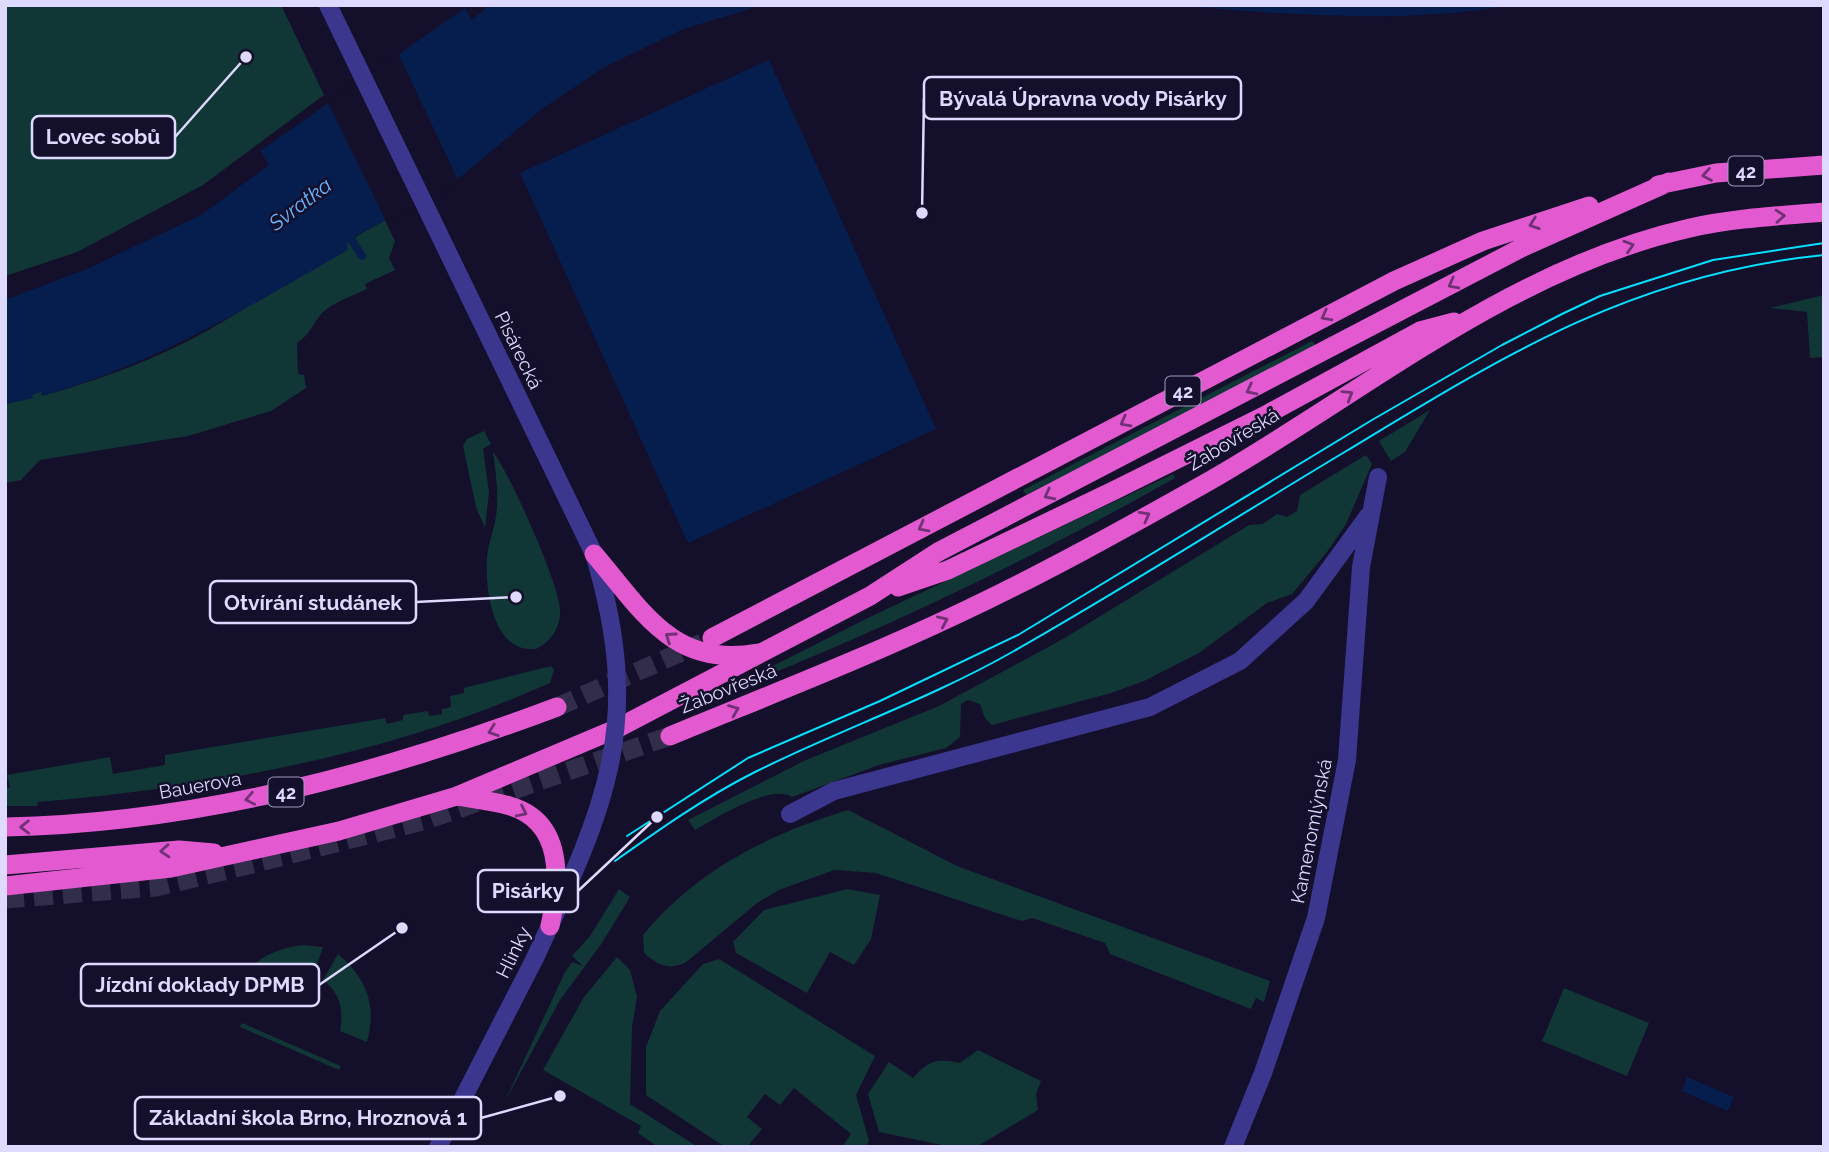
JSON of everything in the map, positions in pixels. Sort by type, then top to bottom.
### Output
[{"type":"highway","name":"42","points":[[712,638],[1394,281],[1483,242],[1669,182],[1716,173],[1824,165]]},
{"type":"highway","name":"42","points":[[618,728],[870,596],[938,552],[1521,248],[1669,182]]},
{"type":"highway","name":"Žabovřeská","points":[[670,736],[962,612],[1087,548],[1207,482],[1472,318],[1543,280],[1609,252],[1675,233],[1745,218],[1824,212]]},
{"type":"highway","name":"42","points":[[870,596],[948,570],[1092,501],[1264,416],[1420,331],[1472,318]]},
{"type":"highway","points":[[594,554],[640,611],[675,641],[715,657],[733,658],[758,653]]},
{"type":"highway","name":"Bauerova","points":[[5,827],[66,826],[136,819],[268,796],[411,758],[557,707]]},
{"type":"highway","points":[[5,886],[162,870],[339,831],[457,796],[618,728]]},
{"type":"highway","points":[[457,796],[510,806],[532,816],[544,827],[557,868],[556,900],[550,926]]},
{"type":"highway","points":[[5,865],[179,850],[233,854]]},
{"type":"street","name":"Pisárecká","points":[[328,5],[594,554],[609,605],[616,644],[618,728]]},
{"type":"street","points":[[790,814],[834,791],[1150,707],[1240,662],[1306,601],[1372,510],[1378,477]]},
{"type":"street","name":"Kamenomlýnská","points":[[1233,1147],[1263,1073],[1316,918],[1347,760],[1361,567],[1372,510]]},
{"type":"street","name":"Hlinky","points":[[438,1147],[550,926],[598,814],[618,728]]},
{"type":"green space","points":[[5,5],[281,5],[324,95],[203,185],[77,252],[5,276]]},
{"type":"green space","points":[[385,220],[395,241],[389,258],[395,270],[365,284],[367,289],[327,309],[297,343],[298,374],[304,375],[306,388],[271,411],[188,436],[40,460],[21,480],[5,483],[5,404],[32,398],[32,395],[41,392],[42,396],[86,383],[172,349],[234,315]]},
{"type":"green space","points":[[1824,295],[1824,357],[1810,358],[1807,312],[1770,308]]},
{"type":"green space","points":[[1312,341],[1315,344],[1312,349],[1026,495],[1023,490]]},
{"type":"green space","points":[[1430,410],[1405,452],[1391,461],[1379,441]]},
{"type":"green space","points":[[484,431],[491,444],[483,449],[489,492],[485,528],[476,507],[463,446],[467,439]]},
{"type":"green space","points":[[493,452],[532,528],[558,597],[560,616],[557,628],[550,638],[536,649],[521,648],[510,642],[501,631],[490,603],[487,558],[497,500]]},
{"type":"green space","points":[[1366,455],[1372,464],[1346,524],[1292,594],[1267,603],[1199,653],[1144,681],[1111,693],[992,725],[985,718],[980,704],[968,700],[961,704],[960,737],[946,748],[879,765],[792,797],[783,794],[758,798],[695,830],[688,820],[806,760],[939,706],[1063,639],[1249,525],[1263,524],[1277,514],[1287,517],[1297,511],[1300,495]]},
{"type":"green space","points":[[1173,474],[1175,478],[1118,510],[1002,570],[824,652],[703,701],[874,615]]},
{"type":"green space","points":[[551,666],[554,670],[550,683],[426,730],[363,748],[235,777],[104,796],[38,802],[37,806],[5,806],[5,788],[10,787],[7,775],[110,757],[113,774],[165,765],[165,755],[385,718],[387,724],[403,720],[403,715],[428,711],[429,716],[442,714],[442,709],[451,707],[450,696],[464,693],[464,688]]},
{"type":"green space","points":[[848,810],[957,866],[1270,981],[1264,1002],[1256,998],[1251,1009],[1110,954],[1105,943],[1032,918],[1022,921],[1012,918],[876,873],[834,870],[779,890],[757,903],[685,963],[663,965],[644,953],[643,935],[687,891],[711,873],[762,843]]},
{"type":"green space","points":[[619,889],[630,897],[602,943],[560,1000],[504,1103],[565,972],[572,962],[583,966],[572,956],[590,936]]},
{"type":"green space","points":[[848,889],[880,895],[871,939],[854,965],[830,952],[807,993],[736,953],[733,942],[764,910]]},
{"type":"green space","points":[[302,945],[323,947],[313,976],[297,975],[284,979],[263,999],[237,987],[249,970],[264,957],[281,949]]},
{"type":"green space","points":[[338,954],[356,973],[367,994],[371,1016],[367,1042],[340,1031],[341,1016],[337,996],[323,980]]},
{"type":"green space","points":[[617,957],[630,970],[637,997],[632,1027],[630,1104],[698,1147],[658,1147],[638,1133],[641,1126],[543,1070],[584,997]]},
{"type":"green space","points":[[719,959],[875,1056],[856,1095],[869,1141],[866,1147],[842,1147],[851,1134],[794,1088],[780,1105],[765,1094],[747,1117],[762,1129],[747,1147],[725,1147],[646,1095],[646,1047],[660,1011],[703,964]]},
{"type":"green space","points":[[1564,988],[1649,1023],[1627,1076],[1542,1041]]},
{"type":"green space","points":[[242,1023],[341,1066],[339,1070],[240,1027]]},
{"type":"green space","points":[[978,1050],[1041,1081],[1036,1094],[1038,1110],[976,1147],[952,1147],[879,1132],[868,1094],[889,1062],[913,1078],[933,1062],[960,1063]]},
{"type":"water","name":"Svratka","points":[[490,5],[762,5],[681,30],[603,68],[542,109],[452,184],[351,239],[347,242],[348,250],[200,333],[83,383],[42,396],[41,392],[32,395],[33,398],[5,404],[5,300],[87,269],[201,215],[269,165],[260,151],[465,8],[472,20]]},
{"type":"water","points":[[1169,5],[1513,5],[1427,15],[1341,16]]},
{"type":"water","points":[[769,60],[936,429],[688,543],[520,173]]},
{"type":"water","points":[[1687,1077],[1734,1097],[1728,1111],[1682,1091]]},
{"type":"pier","points":[[397,51],[459,182],[387,223],[327,101]]},
{"type":"waterway","points":[[351,239],[362,256]]},
{"type":"tunnel","points":[[557,707],[702,643]]},
{"type":"tunnel","points":[[5,899],[156,887],[232,869],[423,821],[670,736]]},
{"type":"tram line","points":[[627,836],[748,758],[880,701],[1018,635],[1372,420],[1502,345],[1562,314],[1600,296],[1713,260],[1824,243]]},
{"type":"tram line","points":[[615,861],[700,803],[753,773],[950,684],[1014,651],[1406,415],[1518,351],[1632,300],[1692,280],[1756,265],[1824,255]]},
{"type":"place","name":"Lovec sobů","points":[[246,57]]},
{"type":"place","name":"Bývalá Úpravna vody Pisárky","points":[[922,213]]},
{"type":"place","name":"Otvírání studánek","points":[[516,597]]},
{"type":"place","name":"Pisárky","points":[[657,817]]},
{"type":"place","name":"Jízdní doklady DPMB","points":[[402,928]]},
{"type":"place","name":"Základní škola Brno, Hroznová 1","points":[[560,1096]]}]
